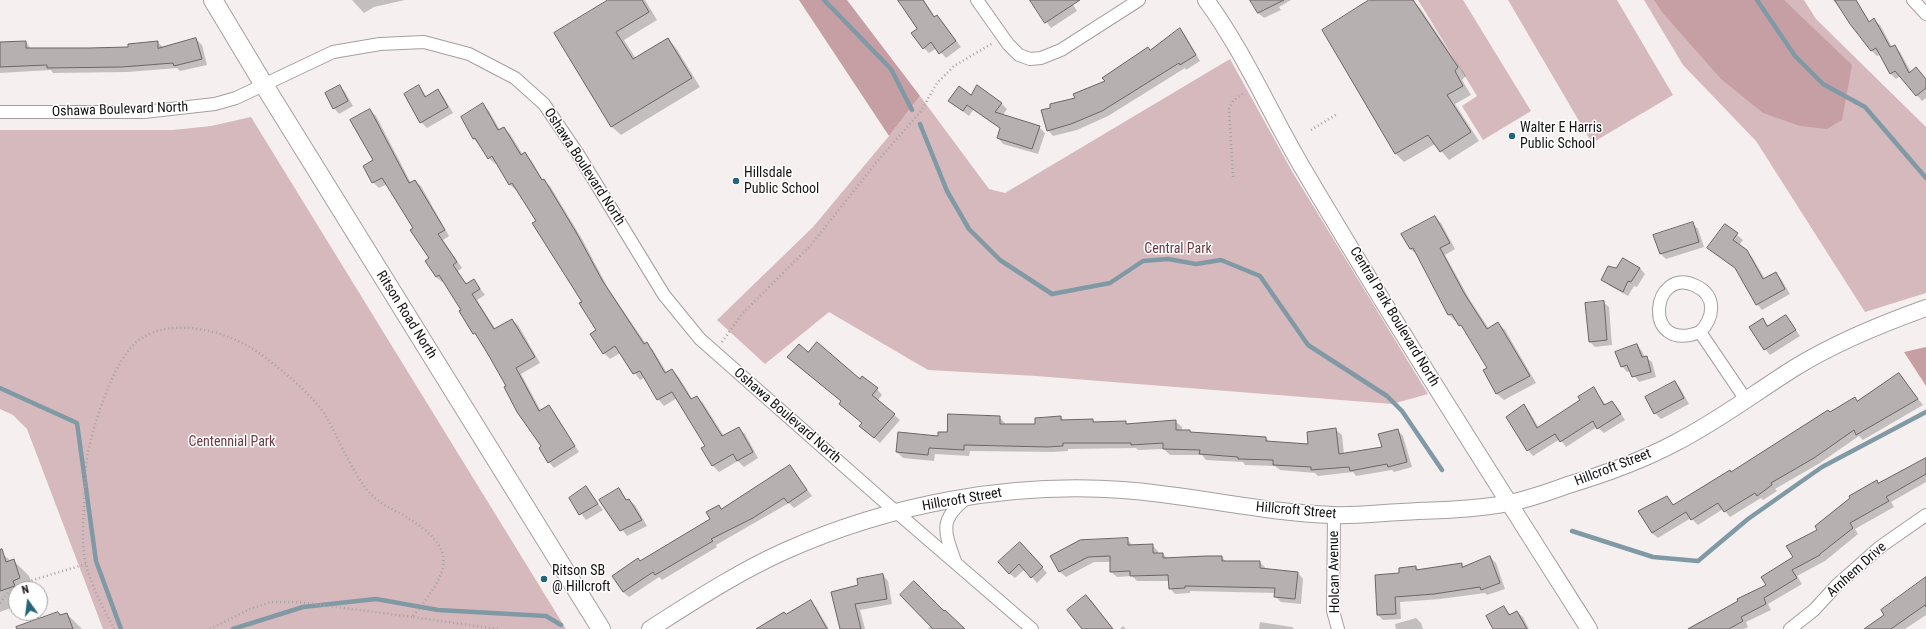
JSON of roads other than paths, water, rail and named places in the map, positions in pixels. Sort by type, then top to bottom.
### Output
[{"type":"main road","name":"Ritson Road North","points":[[213,0],[264,85],[601,629]]},
{"type":"street","points":[[977,0],[1003,37],[1019,55],[1030,59],[1041,58],[1061,50],[1139,0]]},
{"type":"street","name":"Central Park Boulevard North","points":[[1206,0],[1225,25],[1301,165],[1482,462],[1589,629]]},
{"type":"street","points":[[1913,0],[1926,14]]},
{"type":"street","name":"Oshawa Boulevard North","points":[[0,112],[144,112],[194,108],[216,104],[236,98],[333,52],[380,44],[424,42],[469,54],[515,78],[544,104],[578,154],[664,295],[700,339],[896,512],[956,562],[1032,629]]},
{"type":"street","points":[[1679,284],[1688,284],[1696,286],[1704,291],[1712,308],[1710,318],[1706,326],[1700,332],[1689,336],[1680,336],[1672,334],[1663,325],[1658,312],[1660,300],[1670,288],[1679,284]]},
{"type":"street","name":"Hillcroft Street","points":[[650,629],[726,582],[784,552],[854,524],[896,512],[970,496],[1042,489],[1089,488],[1128,490],[1291,512],[1334,515],[1456,510],[1509,503],[1594,477],[1637,461],[1676,443],[1798,366],[1886,322],[1926,308]]},
{"type":"street","points":[[1700,332],[1746,400]]},
{"type":"street","points":[[956,562],[946,537],[946,525],[949,516],[955,507],[970,496]]},
{"type":"street","name":"Holcan Avenue","points":[[1334,515],[1333,611],[1338,629]]},
{"type":"street","name":"Arnhem Drive","points":[[1790,629],[1814,610],[1837,586],[1880,547],[1926,515]]},
{"type":"waterway","points":[[824,0],[891,69],[912,110]]},
{"type":"waterway","points":[[1757,0],[1795,56],[1823,84],[1865,107],[1926,178]]},
{"type":"waterway","points":[[920,124],[947,191],[969,229],[1000,260],[1052,294],[1110,283],[1143,261],[1168,259],[1196,264],[1221,260],[1260,276],[1308,345],[1387,396],[1402,411],[1442,470]]},
{"type":"waterway","points":[[0,388],[77,423],[96,561],[121,629]]},
{"type":"waterway","points":[[1572,531],[1653,557],[1698,561],[1748,519],[1822,467],[1926,412]]},
{"type":"waterway","points":[[233,629],[303,607],[376,599],[438,610],[546,616],[561,625]]},
{"type":"place","name":"Walter E Harris Public School","points":[[1512,136]]},
{"type":"place","name":"Hillsdale Public School","points":[[736,181]]},
{"type":"place","name":"Ritson SB @ Hillcroft","points":[[544,579]]},
{"type":"park label","name":"Central Park","points":[[1178,249]]},
{"type":"park label","name":"Centennial Park","points":[[232,442]]}]
